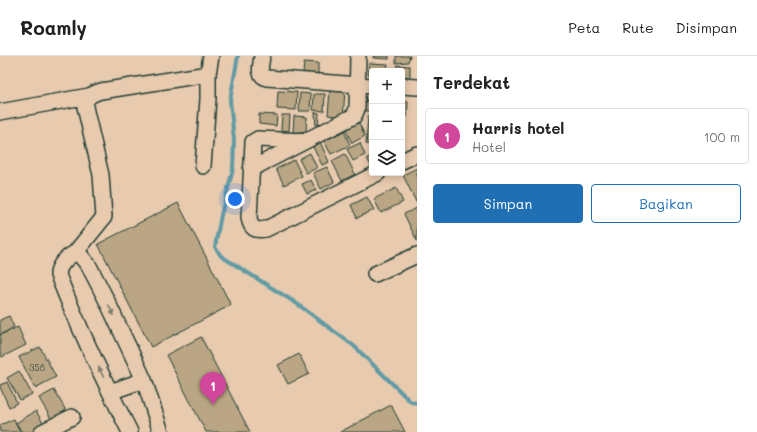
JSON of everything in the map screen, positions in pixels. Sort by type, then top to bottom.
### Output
[{"type":"street","points":[[203,166],[208,99],[208,74],[211,56]]},
{"type":"street","points":[[262,56],[260,72],[262,76],[267,78],[365,85]]},
{"type":"street","points":[[251,169],[354,116],[365,85],[358,56]]},
{"type":"street","points":[[0,112],[89,96],[101,91],[208,74]]},
{"type":"street","points":[[405,86],[417,87]]},
{"type":"street","points":[[89,96],[86,100],[85,107],[101,175],[104,217],[75,252],[70,255],[61,265],[58,270],[58,275],[110,392],[130,432]]},
{"type":"street","points":[[304,141],[260,139],[256,140],[253,144],[249,218],[252,227],[256,230],[266,229],[372,176]]},
{"type":"street","points":[[405,160],[417,154]]},
{"type":"street","points":[[75,252],[84,260],[94,275],[144,380],[161,432]]},
{"type":"street","points":[[375,274],[417,255]]},
{"type":"street","points":[[110,392],[144,380]]},
{"type":"street","points":[[42,432],[72,417]]},
{"type":"building","points":[[373,56],[389,56],[389,59],[373,58]]},
{"type":"building","points":[[396,56],[410,56],[408,62],[396,63]]},
{"type":"building","points":[[304,62],[318,63],[318,74],[303,73]]},
{"type":"building","points":[[369,63],[388,64],[387,68],[369,68],[368,74]]},
{"type":"building","points":[[397,65],[410,66],[410,77],[405,76],[405,68],[397,68]]},
{"type":"building","points":[[330,90],[345,91],[343,117],[328,115]]},
{"type":"building","points":[[278,91],[297,92],[296,110],[277,109]]},
{"type":"building","points":[[300,93],[311,94],[310,111],[299,111]]},
{"type":"building","points":[[314,94],[325,94],[324,111],[313,110]]},
{"type":"building","points":[[366,100],[369,100],[369,111],[365,111]]},
{"type":"building","points":[[405,102],[408,102],[407,117],[405,117]]},
{"type":"building","points":[[315,112],[319,113],[318,127],[316,127]]},
{"type":"building","points":[[259,114],[277,115],[276,126],[259,124]]},
{"type":"building","points":[[282,115],[290,115],[289,131],[281,130]]},
{"type":"building","points":[[294,116],[307,117],[306,131],[293,133]]},
{"type":"building","points":[[368,116],[369,144],[366,144]]},
{"type":"building","points":[[359,123],[365,136],[352,143],[345,129]]},
{"type":"building","points":[[344,131],[350,145],[331,154],[324,141]]},
{"type":"building","points":[[320,142],[329,162],[322,165],[312,145]]},
{"type":"building","points":[[360,143],[365,155],[353,161],[347,149]]},
{"type":"building","points":[[310,153],[317,168],[306,173],[299,159]]},
{"type":"building","points":[[345,154],[355,174],[342,181],[332,161]]},
{"type":"building","points":[[294,160],[302,176],[284,185],[276,169]]},
{"type":"building","points":[[327,167],[334,182],[321,189],[313,173]]},
{"type":"building","points":[[417,168],[417,204],[403,176],[405,176],[405,174]]},
{"type":"building","points":[[311,180],[316,190],[307,194],[302,184]]},
{"type":"building","points":[[396,188],[403,202],[381,213],[374,199]]},
{"type":"building","points":[[367,197],[374,210],[357,218],[351,205]]},
{"type":"building","points":[[178,203],[231,305],[151,347],[98,244]]},
{"type":"building","points":[[417,208],[417,241],[404,214]]},
{"type":"building","points":[[9,316],[14,327],[0,335],[0,320]]},
{"type":"building","points":[[18,327],[26,345],[2,357],[0,353],[0,335]]},
{"type":"building","points":[[201,337],[250,432],[206,432],[166,355]]},
{"type":"building","points":[[40,347],[56,377],[35,388],[19,357]]},
{"type":"building","points":[[299,354],[309,374],[288,384],[278,365]]},
{"type":"building","points":[[19,371],[32,394],[20,400],[7,378]]},
{"type":"building","points":[[7,382],[17,403],[9,407],[0,387],[0,385]]},
{"type":"building","points":[[54,390],[68,414],[53,422],[39,398]]},
{"type":"building","points":[[391,405],[405,432],[340,432]]},
{"type":"building","points":[[36,411],[46,428],[39,432],[22,432],[16,423]]},
{"type":"building","points":[[14,419],[20,432],[0,432],[0,425]]},
{"type":"waterway","points":[[238,56],[230,100],[234,140],[233,169],[221,215],[215,247],[221,256],[296,303],[354,346],[411,402],[417,403]]},
{"type":"place","name":"Harris hotel","points":[[213,405]]}]
